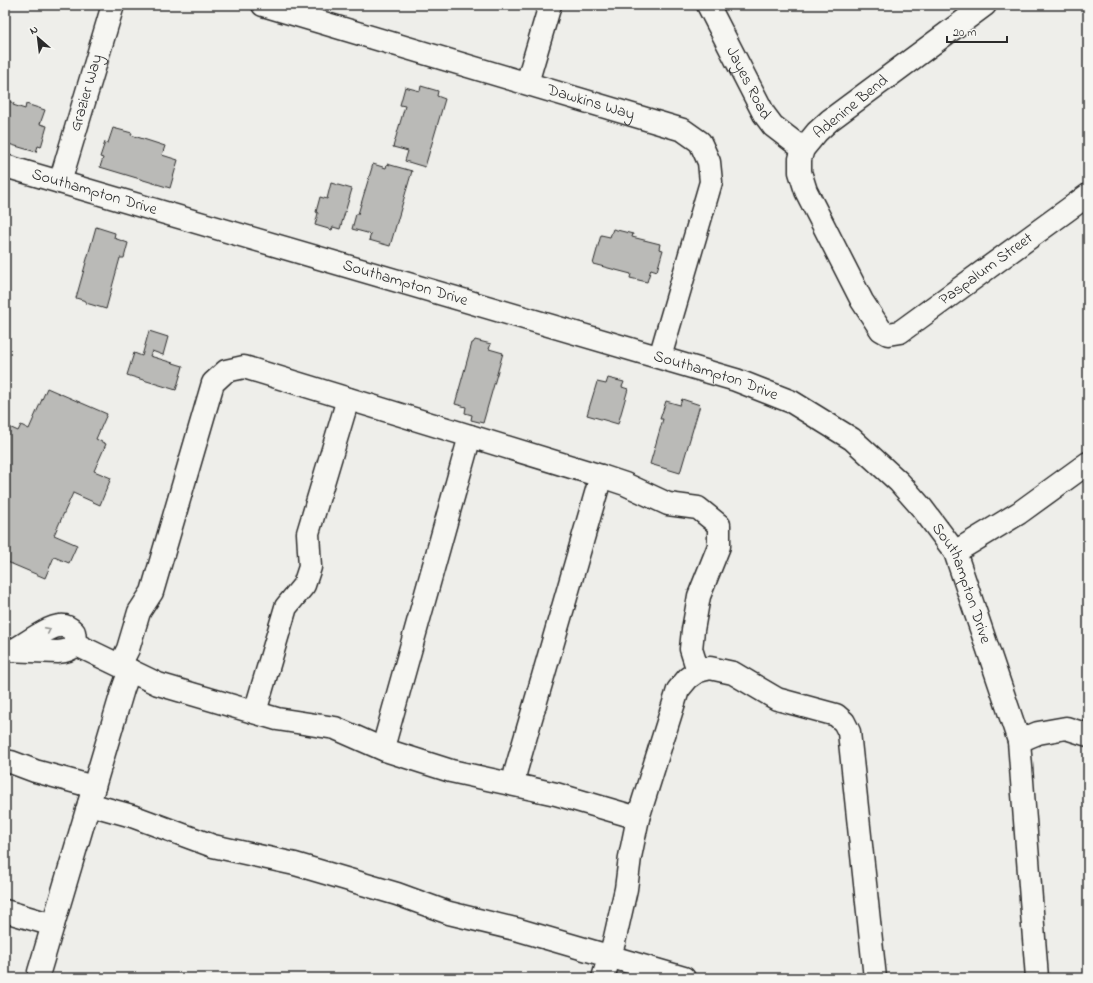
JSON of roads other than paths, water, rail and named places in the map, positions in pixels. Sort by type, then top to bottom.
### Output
[{"type":"street","name":"Grazier Way","points":[[60,182],[113,5]]},
{"type":"street","name":"Dawkins Way","points":[[263,5],[527,82],[683,130],[700,142],[709,162],[711,182],[660,357]]},
{"type":"street","points":[[527,82],[550,5]]},
{"type":"street","name":"Jayes Road","points":[[708,5],[764,114],[773,126],[803,149]]},
{"type":"street","name":"Adenine Bend","points":[[881,330],[862,301],[806,192],[800,172],[800,159],[803,149],[817,132],[836,115],[985,5]]},
{"type":"street","name":"Southampton Drive","points":[[5,166],[736,380],[792,402],[852,440],[899,482],[922,508],[955,552],[1019,741],[1037,978]]},
{"type":"street","name":"Paspalum Street","points":[[881,330],[888,334],[900,332],[1088,195]]},
{"type":"street","points":[[39,972],[126,679],[125,668],[128,649],[139,612],[152,592],[213,383],[226,371],[244,368],[601,476],[625,484],[668,504],[698,508],[719,525],[719,546],[699,596],[693,630],[691,649],[698,671]]},
{"type":"street","points":[[255,712],[286,607],[304,585],[310,567],[308,533],[348,399]]},
{"type":"street","points":[[382,748],[470,436]]},
{"type":"street","points":[[955,552],[1019,513],[1088,463]]},
{"type":"street","points":[[513,784],[601,476]]},
{"type":"street","points":[[10,650],[45,631],[59,625],[66,626],[71,628],[74,632],[75,644],[158,684],[277,719],[335,728],[382,748],[451,771],[556,794],[638,818]]},
{"type":"street","points":[[603,978],[626,888],[630,857],[638,818],[678,690],[688,678],[698,671],[710,668],[733,673],[777,700],[836,715],[844,722],[849,732],[875,978]]},
{"type":"street","points":[[1019,741],[1038,733],[1066,728],[1088,735]]},
{"type":"street","points":[[5,761],[35,771],[91,795],[132,816],[214,846],[295,864],[397,894],[449,913],[519,930],[610,955],[684,978]]},
{"type":"street","points":[[5,911],[53,925]]}]
